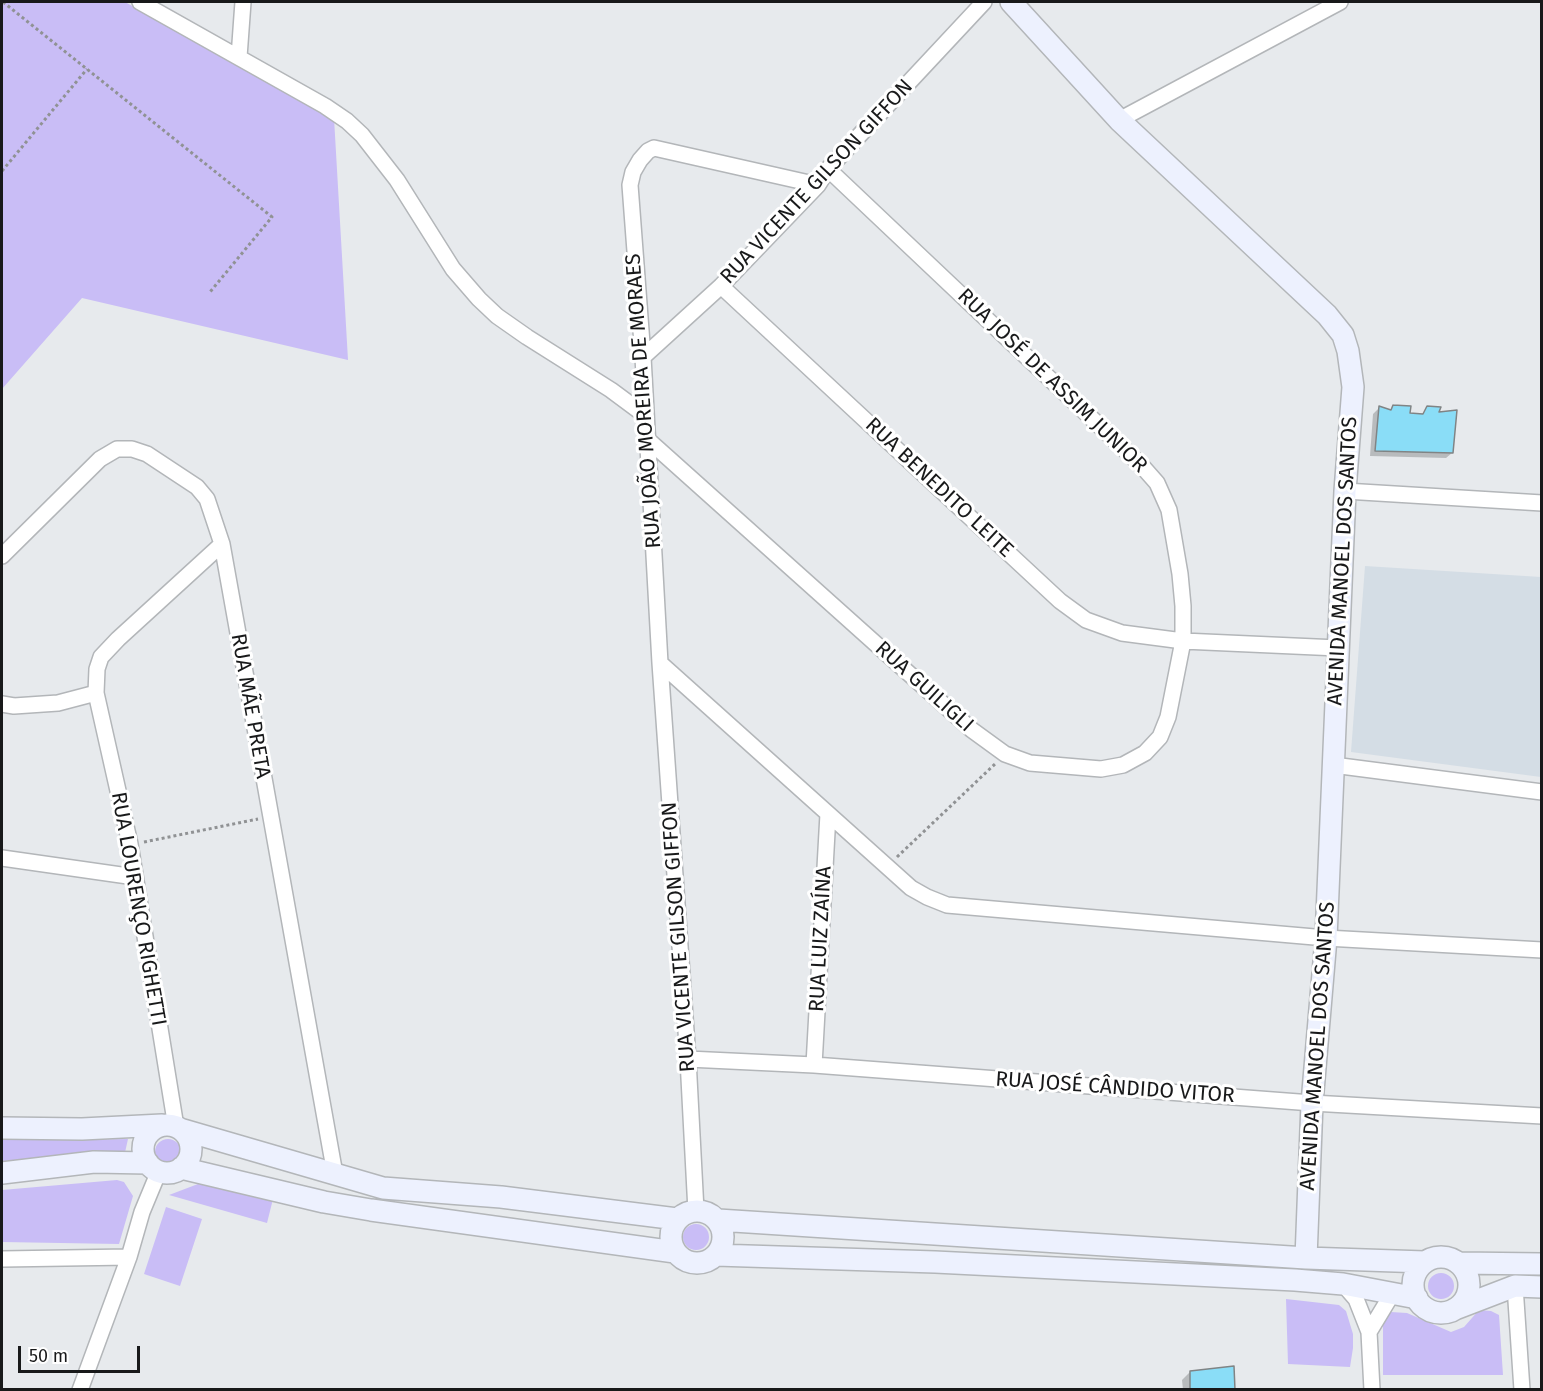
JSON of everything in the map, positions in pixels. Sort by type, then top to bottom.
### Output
[{"type":"main road","name":"AVENIDA MANOEL DOS SANTOS","points":[[1011,2],[1119,120],[1327,315],[1343,335],[1348,351],[1353,387],[1345,491],[1326,938],[1312,1103],[1306,1258]]},
{"type":"main road","points":[[2,1128],[172,1127],[383,1188],[687,1215],[708,1213],[718,1220],[1306,1258],[1425,1262]]},
{"type":"main road","points":[[154,1167],[143,1150],[146,1137],[155,1128],[172,1127],[185,1134],[190,1148],[189,1155],[181,1168]]},
{"type":"main road","points":[[2,1173],[94,1162],[154,1167],[167,1172],[181,1168],[324,1202],[370,1210],[675,1252]]},
{"type":"main road","points":[[687,1215],[670,1235],[675,1252],[689,1263],[707,1262],[716,1255],[723,1240],[723,1232],[718,1220]]},
{"type":"main road","points":[[716,1255],[958,1263],[1343,1284],[1417,1298]]},
{"type":"main road","points":[[1459,1263],[1468,1278],[1467,1296],[1455,1309],[1446,1312],[1429,1310],[1417,1298],[1413,1282],[1419,1268],[1433,1258],[1442,1257],[1459,1263],[1542,1263]]},
{"type":"main road","points":[[1446,1312],[1515,1286],[1542,1287]]},
{"type":"street","points":[[140,2],[325,106],[347,121],[362,135],[397,180],[453,269],[479,299],[512,327],[611,390],[646,416]]},
{"type":"street","points":[[239,57],[243,2]]},
{"type":"street","name":"RUA VICENTE GILSON GIFFON","points":[[644,357],[721,286],[818,185],[828,169],[984,2]]},
{"type":"street","points":[[1119,120],[1340,2]]},
{"type":"street","name":"RUA JOÃO MOREIRA DE MORAES","points":[[660,663],[644,357],[630,184],[633,172],[639,160],[654,148],[818,185]]},
{"type":"street","name":"RUA JOSÉ DE ASSIM JUNIOR","points":[[828,169],[1142,465],[1157,483],[1169,510],[1176,541],[1183,606],[1183,641]]},
{"type":"street","name":"RUA BENEDITO LEITE","points":[[721,286],[1060,601],[1086,620],[1122,633],[1183,641],[1338,648]]},
{"type":"street","name":"RUA GUILIGLI","points":[[647,439],[972,730],[1005,754],[1030,763],[1101,769],[1123,765],[1145,753],[1160,736],[1168,717],[1183,641]]},
{"type":"street","name":"RUA MÃE PRETA","points":[[2,555],[100,459],[117,449],[132,449],[147,454],[197,487],[207,499],[222,544],[335,1174]]},
{"type":"street","points":[[1345,491],[1542,503]]},
{"type":"street","name":"RUA LOURENÇO RIGHETTI","points":[[172,1127],[130,844],[96,693],[97,669],[101,657],[222,544]]},
{"type":"street","points":[[660,663],[911,888],[947,905],[1326,938],[1542,950]]},
{"type":"street","name":"RUA VICENTE GILSON GIFFON","points":[[660,663],[688,1059],[687,1215]]},
{"type":"street","points":[[2,704],[14,706],[58,703],[96,693]]},
{"type":"street","points":[[1333,765],[1542,792]]},
{"type":"street","name":"RUA LUIZ ZAÍNA","points":[[814,1065],[828,814]]},
{"type":"street","points":[[2,858],[135,877]]},
{"type":"street","name":"RUA JOSÉ CÂNDIDO VITOR","points":[[688,1059],[814,1065],[1312,1103],[1542,1116]]},
{"type":"street","points":[[80,1389],[129,1257],[154,1167]]},
{"type":"street","points":[[2,1259],[129,1257]]},
{"type":"street","points":[[1343,1284],[1356,1299],[1369,1332],[1371,1389]]},
{"type":"street","points":[[1515,1286],[1522,1389]]},
{"type":"street","points":[[1369,1332],[1392,1294]]},
{"type":"path","points":[[3,2],[272,217],[210,292]]},
{"type":"path","points":[[2,171],[87,69]]},
{"type":"path","points":[[887,866],[1005,754]]},
{"type":"path","points":[[130,844],[270,817]]},
{"type":"shaded area","points":[[2,2],[125,2],[334,118],[348,360],[82,298],[2,389]]},
{"type":"shaded area","points":[[1365,566],[1541,577],[1541,777],[1351,752]]},
{"type":"shaded area","points":[[2,1139],[128,1139],[124,1157],[2,1161]]},
{"type":"shaded area","points":[[168,1139],[177,1143],[181,1152],[177,1161],[168,1165],[159,1161],[155,1152],[159,1143]]},
{"type":"shaded area","points":[[117,1180],[124,1182],[133,1196],[119,1244],[2,1242],[2,1190]]},
{"type":"shaded area","points":[[198,1184],[273,1199],[267,1223],[169,1195]]},
{"type":"shaded area","points":[[166,1207],[202,1219],[180,1286],[144,1274]]},
{"type":"shaded area","points":[[696,1224],[705,1228],[709,1237],[705,1246],[696,1250],[687,1246],[683,1237],[687,1228]]},
{"type":"shaded area","points":[[1441,1273],[1451,1276],[1454,1286],[1451,1296],[1441,1299],[1431,1296],[1428,1286],[1431,1276]]},
{"type":"shaded area","points":[[1286,1299],[1339,1305],[1346,1311],[1353,1334],[1350,1367],[1288,1364]]},
{"type":"shaded area","points":[[1479,1310],[1491,1311],[1499,1315],[1503,1375],[1383,1375],[1383,1324],[1385,1317],[1391,1312],[1407,1313],[1451,1332],[1464,1327]]},
{"type":"building","points":[[1393,405],[1411,406],[1410,413],[1423,414],[1427,406],[1441,407],[1439,412],[1457,410],[1453,453],[1375,451],[1379,406],[1391,410]]},
{"type":"building","points":[[1234,1366],[1235,1390],[1190,1390],[1190,1371]]}]
